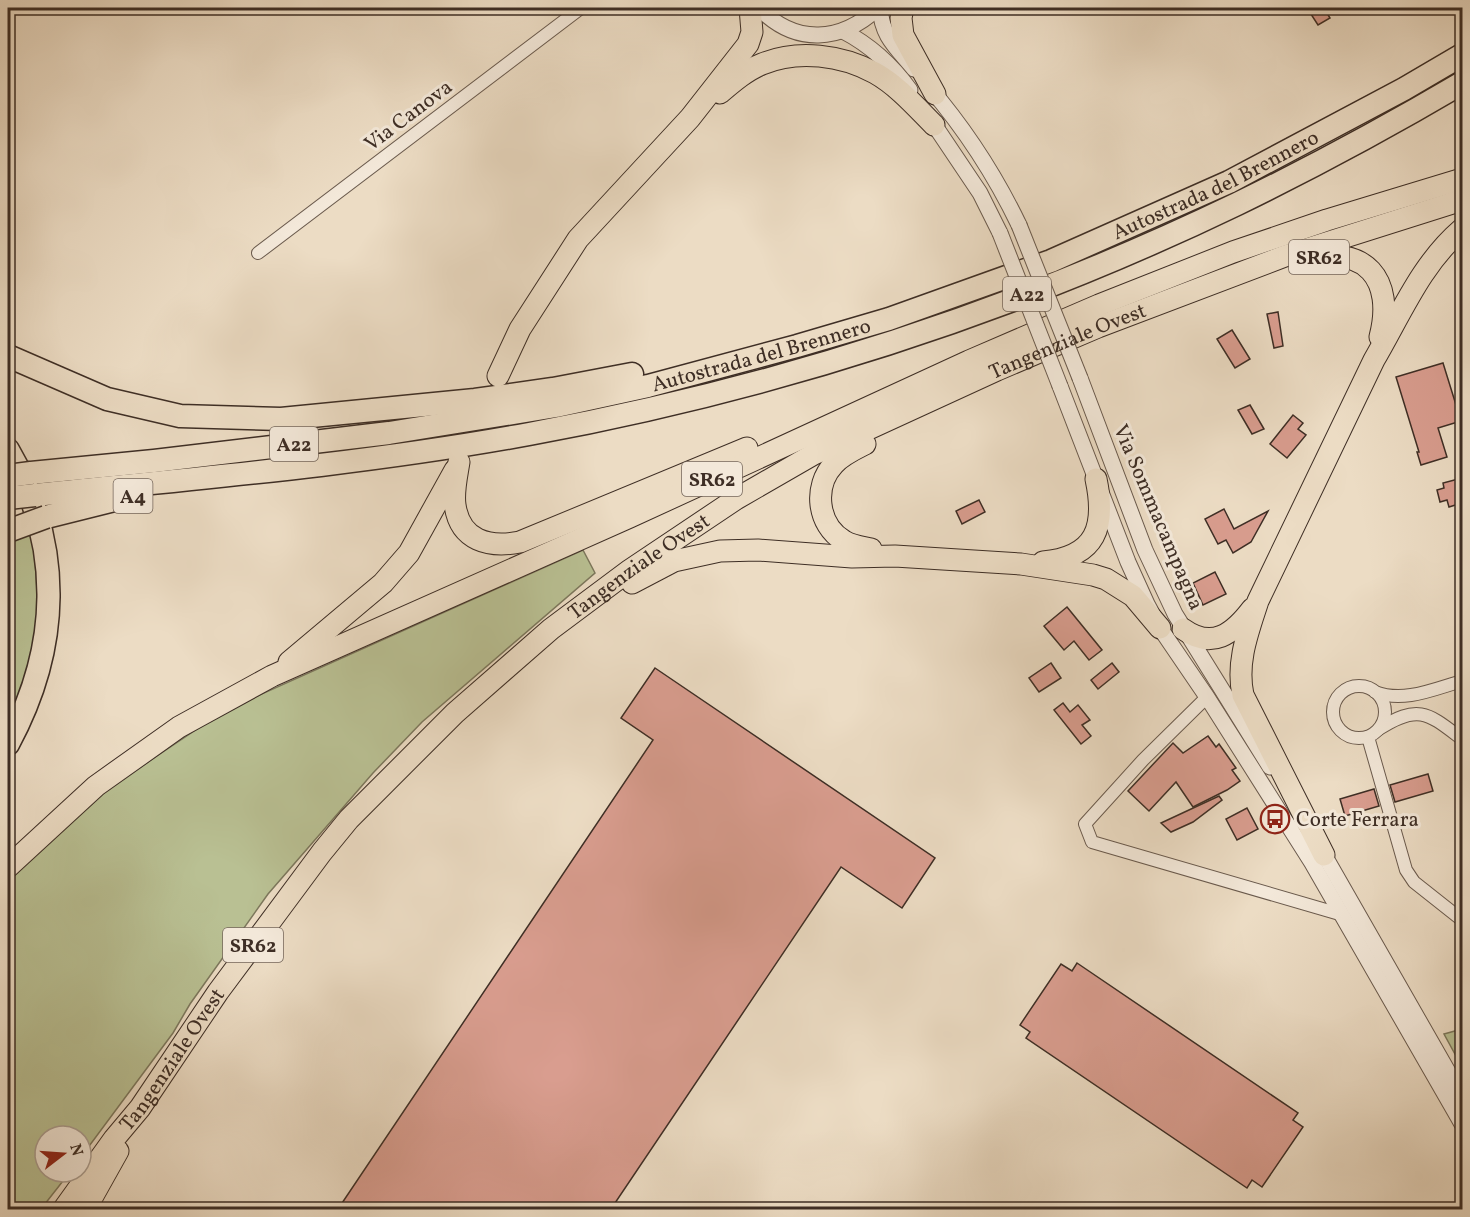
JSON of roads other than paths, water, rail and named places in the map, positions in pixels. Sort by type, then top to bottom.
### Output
[{"type":"highway","points":[[498,376],[520,329],[578,239],[690,118],[748,44],[752,32],[750,8]]},
{"type":"highway","points":[[903,8],[901,18],[903,36],[935,94]]},
{"type":"highway","name":"Autostrada del Brennero","points":[[8,498],[33,484],[154,461],[389,433],[591,399],[797,346],[889,319],[1051,261],[1229,182],[1404,89],[1462,55]]},
{"type":"highway","points":[[690,118],[737,79],[762,64],[795,56],[821,56],[847,61],[875,73],[894,87],[934,125]]},
{"type":"highway","name":"Autostrada del Brennero","points":[[8,476],[33,484],[220,475],[297,468],[421,451],[562,427],[753,383],[918,333],[1079,274],[1215,214],[1353,145],[1462,83]]},
{"type":"highway","name":"SR62","points":[[1327,220],[1462,165]]},
{"type":"highway","name":"Tangenziale Ovest","points":[[8,867],[96,786],[179,727],[272,676],[630,517],[1029,334],[1233,252],[1327,220],[1462,179]]},
{"type":"highway","name":"Tangenziale Ovest","points":[[63,1209],[114,1139],[140,1108],[218,992],[349,819],[455,713],[551,629],[665,546],[736,499],[814,454],[997,370],[1098,327],[1285,256],[1462,200]]},
{"type":"highway","name":"SR62","points":[[1324,855],[1243,694],[1240,671],[1242,654],[1258,601],[1374,360],[1413,287],[1434,257],[1462,229]]},
{"type":"highway","name":"SR62","points":[[1175,297],[1315,258],[1334,255],[1354,259],[1376,278],[1384,298],[1383,324],[1374,360]]},
{"type":"highway","points":[[8,356],[107,399],[180,416],[281,419],[356,413],[553,389],[661,369],[1051,261]]},
{"type":"highway","name":"SR62","points":[[895,556],[847,543],[831,530],[820,500],[821,489],[829,470],[846,454],[944,408],[997,370]]},
{"type":"highway","name":"SR62","points":[[272,676],[383,583],[409,553],[459,462],[455,504],[466,531],[479,541],[496,545],[520,542],[784,433],[897,393]]},
{"type":"highway","points":[[8,450],[24,478],[38,514],[49,600],[39,671],[21,720],[8,744]]},
{"type":"highway","name":"A4","points":[[8,531],[46,517],[220,475]]},
{"type":"highway","name":"SR62","points":[[1022,564],[1059,561],[1076,554],[1088,544],[1100,520],[1100,498],[1095,479]]},
{"type":"highway","name":"SR62","points":[[551,629],[660,568],[689,557],[720,551],[758,550],[852,557],[895,556],[1022,564],[1093,575],[1106,579],[1133,596],[1160,628]]},
{"type":"highway","name":"SR62","points":[[1183,629],[1199,638],[1221,636],[1240,624],[1258,601]]},
{"type":"highway","points":[[85,1209],[105,1177],[140,1108]]},
{"type":"street","name":"Via Canova","points":[[258,253],[581,8]]},
{"type":"street","name":"Via Sommacampagna","points":[[759,8],[773,21],[798,32],[825,35],[843,31],[863,21],[879,8]]},
{"type":"street","name":"Via Sommacampagna","points":[[879,8],[885,35],[970,139],[999,184],[1019,225],[1145,550],[1183,629],[1324,855],[1462,1096]]},
{"type":"street","name":"Via Sommacampagna","points":[[843,31],[863,42],[907,86],[980,193],[1000,233],[1137,582],[1160,628],[1207,697],[1342,915],[1462,1124]]},
{"type":"street","points":[[1462,681],[1411,695],[1388,696],[1367,688],[1350,688],[1338,697],[1333,711],[1337,727],[1351,737],[1373,733],[1391,721],[1421,714],[1434,718],[1462,739]]},
{"type":"street","points":[[1375,692],[1384,707],[1384,716],[1373,733],[1406,870],[1414,882],[1462,920]]},
{"type":"street","points":[[1207,697],[1143,760],[1085,824],[1092,842],[1342,915]]},
{"type":"place","name":"Corte Ferrara","points":[[1275,819]]}]
